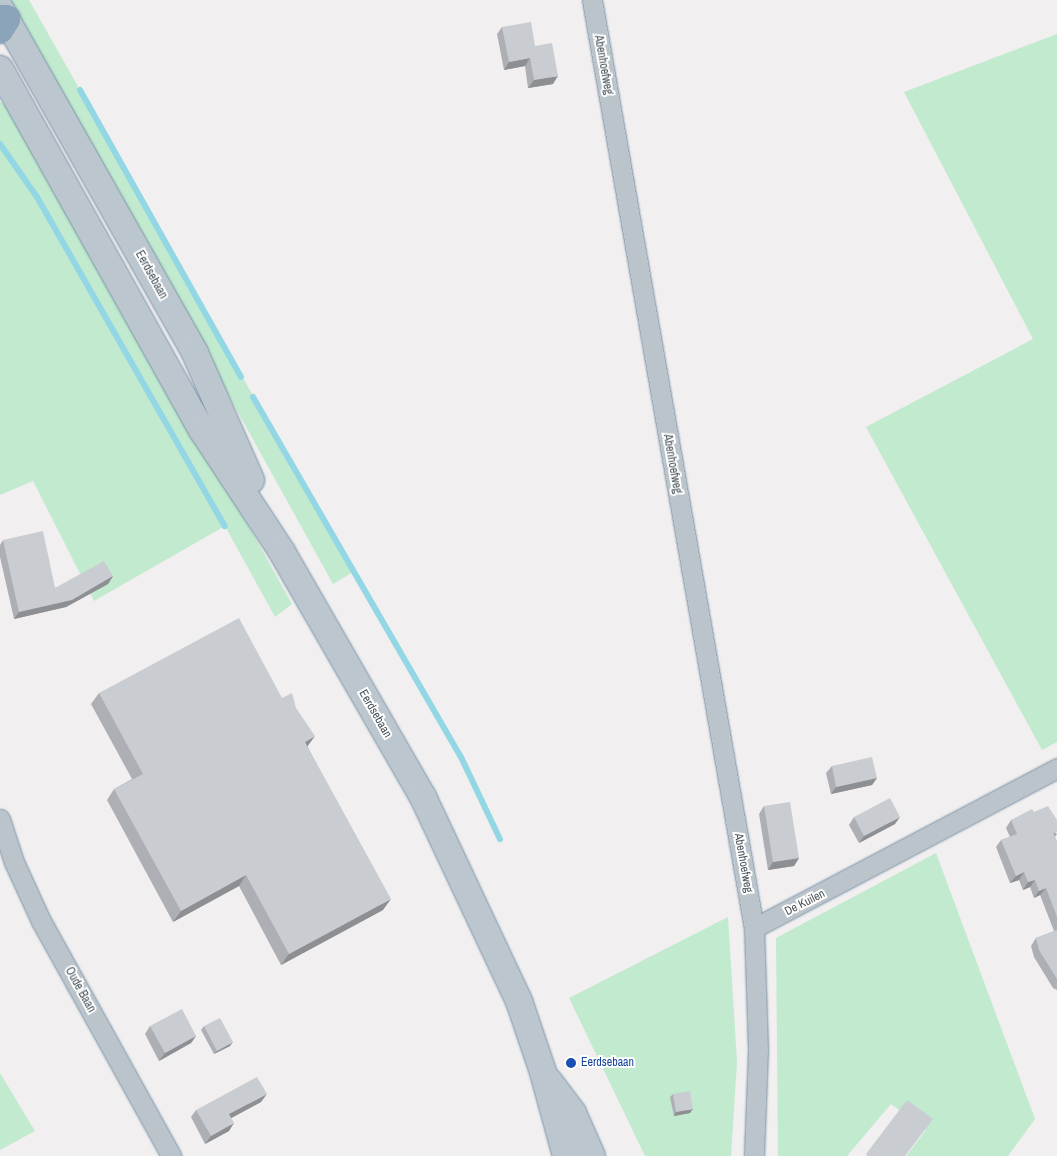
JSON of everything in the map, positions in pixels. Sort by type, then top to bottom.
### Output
[{"type":"main road","name":"Eerdsebaan","points":[[2,19],[195,353],[282,552]]},
{"type":"main road","name":"Eerdsebaan","points":[[0,69],[202,430],[282,552],[423,797],[518,1000],[543,1072],[566,1156]]},
{"type":"main road","name":"Eerdsebaan","points":[[543,1072],[573,1113],[592,1156]]},
{"type":"street","name":"Abenhoefweg","points":[[592,0],[754,928]]},
{"type":"street","name":"De Kuilen","points":[[754,928],[1056,770]]},
{"type":"street","name":"Oude Baan","points":[[0,819],[18,869],[41,921],[171,1156]]},
{"type":"street","points":[[754,928],[758,1050],[754,1156]]},
{"type":"green space","points":[[10,0],[29,0],[353,572],[333,584]]},
{"type":"green space","points":[[1057,34],[1057,742],[1042,750],[866,427],[1033,339],[904,92]]},
{"type":"green space","points":[[0,101],[23,122],[292,604],[275,617],[225,526],[94,601],[33,481],[0,495]]},
{"type":"green space","points":[[936,853],[1035,1119],[1008,1156],[906,1156],[926,1130],[891,1104],[847,1156],[778,1156],[776,938]]},
{"type":"green space","points":[[728,917],[737,1062],[731,1156],[645,1156],[569,998]]},
{"type":"green space","points":[[0,1073],[35,1131],[0,1150]]},
{"type":"building","points":[[531,22],[535,46],[552,43],[558,76],[534,80],[530,58],[509,62],[502,27]]},
{"type":"building","points":[[43,531],[55,588],[104,561],[113,576],[72,600],[19,612],[3,540]]},
{"type":"building","points":[[239,618],[282,698],[292,693],[296,708],[315,736],[305,742],[391,899],[289,954],[246,875],[181,911],[114,789],[143,774],[99,693]]},
{"type":"building","points":[[872,757],[877,778],[836,787],[832,766]]},
{"type":"building","points":[[890,798],[900,817],[864,836],[854,817]]},
{"type":"building","points":[[790,802],[799,858],[773,862],[764,806]]},
{"type":"building","points":[[1048,806],[1057,820],[1057,832],[1053,833],[1057,842],[1057,917],[1046,888],[1039,891],[1035,880],[1028,882],[1024,872],[1016,876],[1001,840],[1017,834],[1011,820],[1032,809],[1034,812]]},
{"type":"building","points":[[1057,930],[1057,979],[1039,950],[1036,938]]},
{"type":"building","points":[[182,1009],[196,1036],[165,1053],[150,1026]]},
{"type":"building","points":[[220,1018],[233,1042],[217,1051],[204,1026]]},
{"type":"building","points":[[257,1077],[267,1094],[229,1114],[234,1123],[211,1136],[196,1110]]},
{"type":"building","points":[[690,1091],[693,1109],[676,1112],[673,1094]]},
{"type":"building","points":[[907,1100],[933,1119],[905,1156],[868,1156],[866,1154]]},
{"type":"waterway","points":[[80,90],[241,377]]},
{"type":"waterway","points":[[0,144],[37,197],[225,526]]},
{"type":"waterway","points":[[253,397],[461,757],[500,839]]},
{"type":"place","name":"Eerdsebaan","points":[[571,1063]]}]
